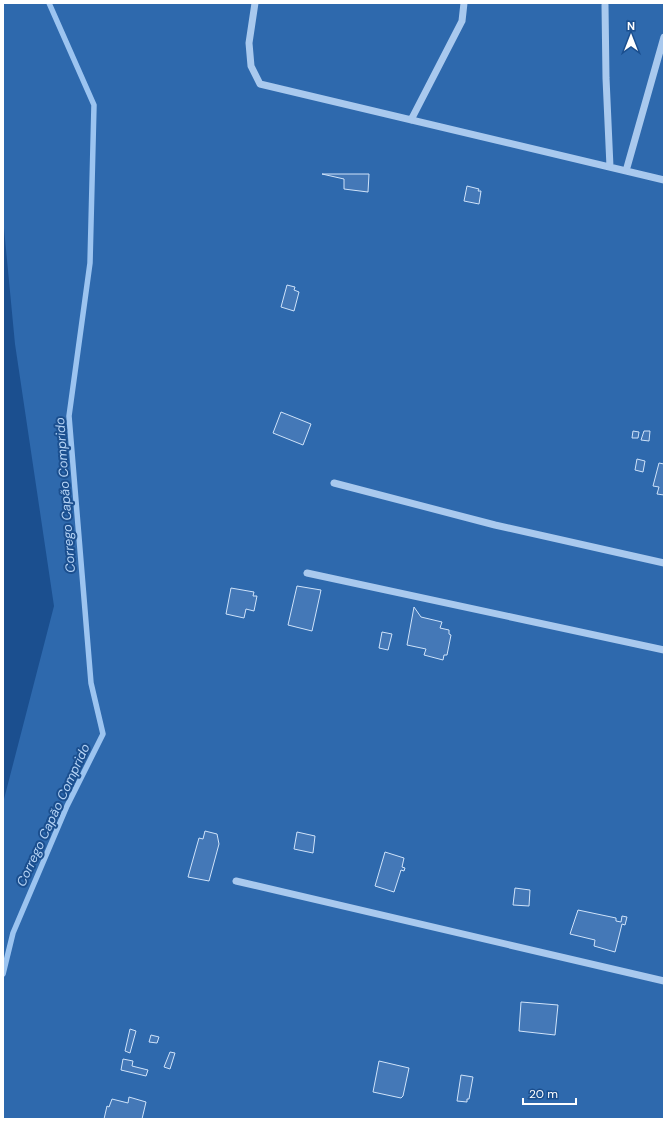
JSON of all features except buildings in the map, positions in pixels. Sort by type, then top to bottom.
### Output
[{"type":"street","points":[[255,3],[249,43],[251,66],[260,84],[664,180]]},
{"type":"street","points":[[411,120],[462,21],[464,3]]},
{"type":"street","points":[[605,5],[606,78],[610,167]]},
{"type":"street","points":[[626,171],[664,37]]},
{"type":"street","points":[[334,483],[495,525],[664,563]]},
{"type":"street","points":[[307,573],[664,650]]},
{"type":"street","points":[[236,881],[664,981]]},
{"type":"shaded area","points":[[3,3],[664,3],[664,1119],[3,1119],[3,803],[54,606],[15,344],[3,218]]},
{"type":"waterway","name":"Corrego Capão Comprido","points":[[3,974],[13,933],[67,806],[103,734],[91,683],[69,416],[90,263],[94,105],[49,3]]}]
